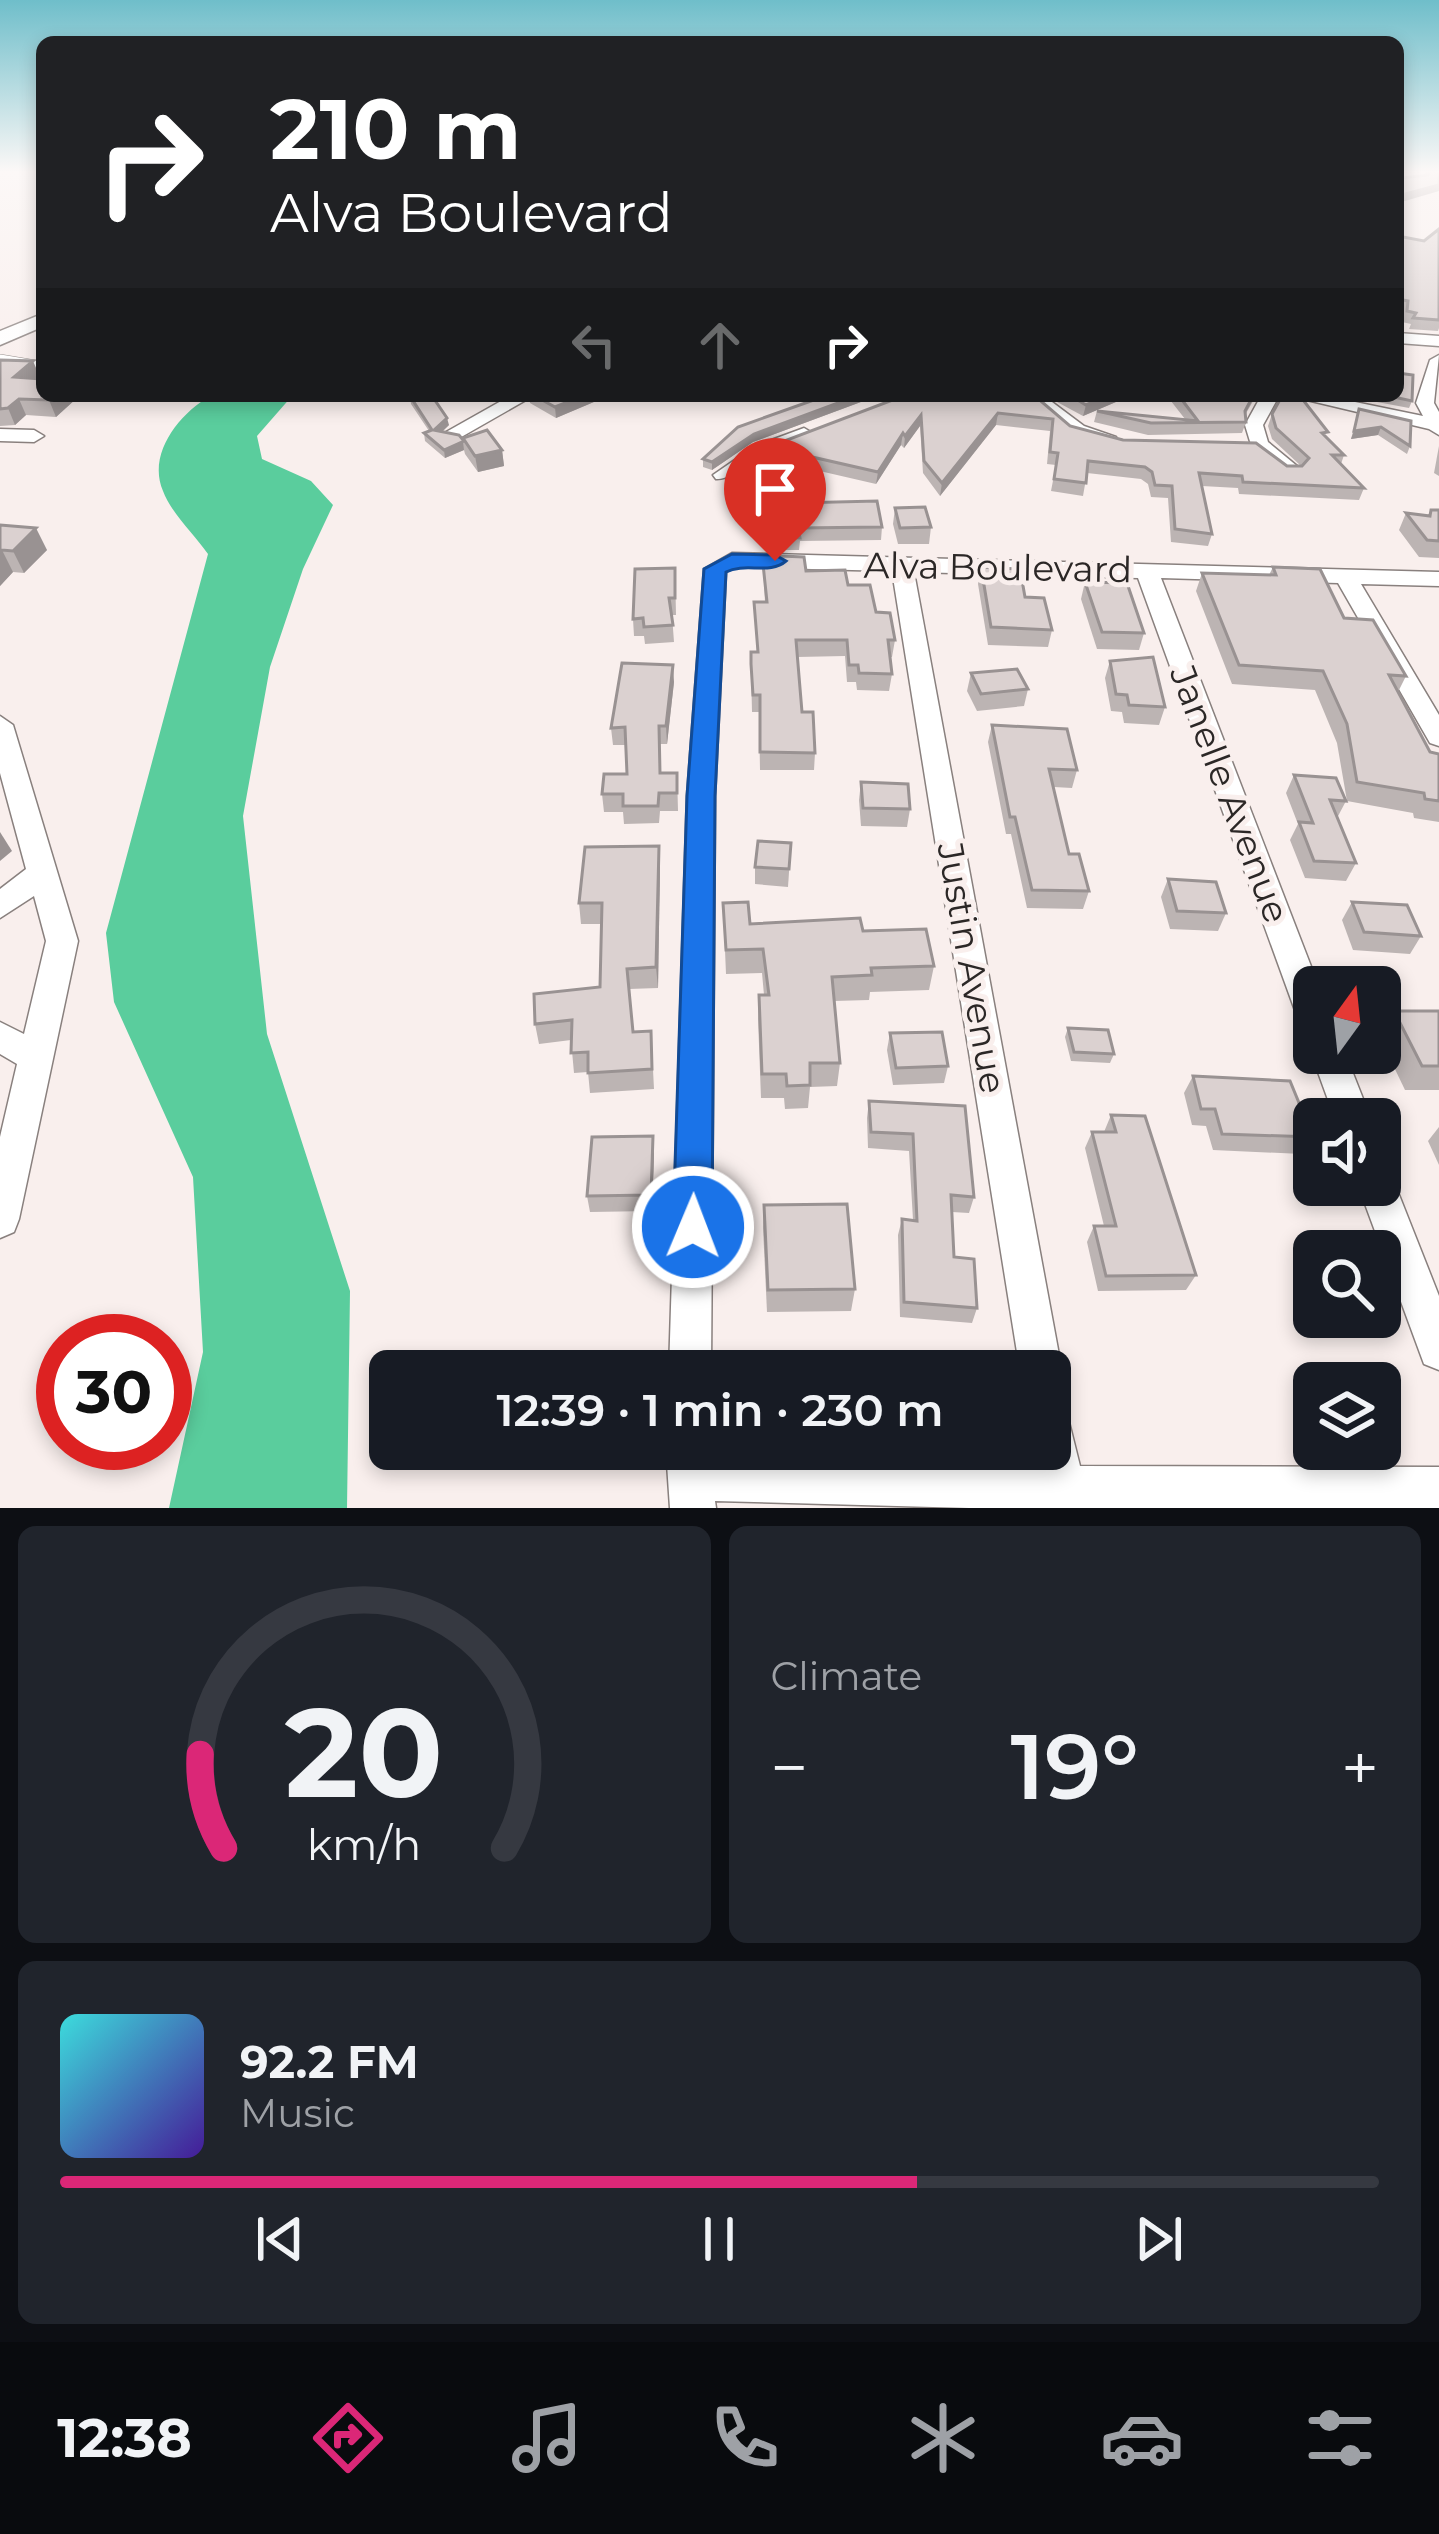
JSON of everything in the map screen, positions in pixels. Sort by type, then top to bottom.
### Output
[{"type":"street","points":[[0,339],[36,323]]},
{"type":"street","points":[[1404,338],[1439,341]]},
{"type":"street","points":[[1437,427],[1425,403],[1439,359]]},
{"type":"street","points":[[449,436],[513,402]]},
{"type":"street","points":[[1041,402],[1077,430],[1121,442]]},
{"type":"street","points":[[1267,402],[1254,425],[1259,444],[1290,470]]},
{"type":"street","points":[[1326,402],[1437,427]]},
{"type":"street","points":[[723,476],[762,450],[830,425]]},
{"type":"street","points":[[0,434],[34,436]]},
{"type":"street","points":[[1236,443],[1259,444]]},
{"type":"street","name":"Alva Boulevard","points":[[690,1350],[701,796],[715,569],[732,560],[1439,578]]},
{"type":"street","name":"Justin Avenue","points":[[902,565],[1037,1350]]},
{"type":"street","name":"Janelle Avenue","points":[[1147,571],[1295,966]]},
{"type":"street","points":[[1345,576],[1439,737]]},
{"type":"street","points":[[0,725],[62,940],[2,1206]]},
{"type":"street","points":[[0,906],[42,873]]},
{"type":"street","points":[[0,1037],[35,1057]]},
{"type":"street","points":[[1385,1206],[1439,1349]]},
{"type":"street","points":[[1059,1470],[1062,1488]]},
{"type":"street","points":[[690,1478],[1062,1488],[1439,1490]]},
{"type":"lane","points":[[0,359],[36,365]]},
{"type":"shaded area","points":[[202,402],[287,402],[257,436],[262,459],[311,481],[333,505],[303,569],[270,667],[243,816],[267,1034],[350,1291],[347,1508],[169,1508],[177,1470],[192,1470],[192,1402],[203,1352],[193,1177],[114,1002],[106,933],[208,554],[177,516],[159,477],[163,449],[177,424]]},
{"type":"building","points":[[1404,240],[1439,240],[1439,320],[1413,318],[1416,313],[1407,311],[1408,301],[1404,300]]},
{"type":"building","points":[[0,360],[33,361],[14,377],[36,379],[36,400],[19,399],[0,409]]},
{"type":"building","points":[[1404,374],[1413,375],[1412,401],[1404,399]]},
{"type":"building","points":[[414,402],[436,402],[447,418],[434,430],[459,435],[464,441],[444,450],[424,433],[432,430]]},
{"type":"building","points":[[808,402],[841,402],[754,434],[712,462],[703,459],[738,427]]},
{"type":"building","points":[[887,402],[1042,402],[1070,426],[1123,440],[1256,443],[1287,466],[1302,466],[1309,458],[1276,428],[1272,414],[1279,402],[1305,402],[1328,432],[1322,433],[1344,455],[1332,455],[1364,488],[1243,482],[1242,476],[1199,473],[1212,534],[1175,529],[1172,486],[1155,485],[1152,472],[1145,467],[1088,461],[1086,483],[1054,479],[1058,453],[1050,452],[1053,419],[998,413],[942,483],[924,461],[921,415],[878,472],[812,457],[782,484],[791,483],[795,503],[877,501],[882,527],[798,528],[800,538],[779,537],[779,524],[761,524],[758,472],[739,467],[771,446]],"holes":[[[778,487],[778,502],[762,502]]]},
{"type":"building","points":[[1184,402],[1250,402],[1246,422],[1151,423],[1097,411],[1198,421]]},
{"type":"building","points":[[1359,409],[1411,421],[1410,446],[1381,427],[1354,431]]},
{"type":"building","points":[[487,430],[502,450],[475,456],[463,438]]},
{"type":"building","points":[[925,507],[931,527],[900,528],[895,508]]},
{"type":"building","points":[[1431,510],[1439,510],[1439,541],[1427,540],[1406,513],[1430,516]]},
{"type":"building","points":[[0,525],[36,528],[13,551],[0,552]]},
{"type":"building","points":[[780,556],[804,557],[806,571],[845,570],[848,585],[870,585],[876,612],[890,613],[895,640],[888,640],[892,674],[859,673],[858,665],[849,665],[847,640],[796,640],[802,712],[813,712],[815,753],[760,752],[760,695],[753,695],[751,664],[751,652],[758,652],[754,602],[767,602],[763,564],[780,564]]},
{"type":"building","points":[[981,567],[1020,569],[1025,597],[1044,598],[1052,630],[991,627]]},
{"type":"building","points":[[1273,567],[1320,569],[1344,618],[1373,620],[1406,676],[1389,675],[1430,752],[1439,754],[1439,801],[1425,799],[1424,793],[1357,782],[1347,724],[1323,671],[1239,665],[1202,573],[1276,575]]},
{"type":"building","points":[[675,568],[675,598],[669,598],[673,625],[644,627],[643,618],[633,619],[635,569]]},
{"type":"building","points":[[1085,582],[1127,583],[1144,633],[1102,632]]},
{"type":"building","points":[[1153,657],[1165,707],[1129,705],[1127,695],[1116,694],[1110,661]]},
{"type":"building","points":[[622,663],[673,665],[666,726],[659,726],[660,773],[677,773],[677,793],[659,793],[658,806],[623,806],[623,794],[602,794],[604,774],[627,774],[625,727],[611,728]]},
{"type":"building","points":[[1017,669],[1028,689],[981,694],[971,673]]},
{"type":"building","points":[[992,725],[1067,729],[1077,770],[1049,769],[1069,854],[1079,854],[1089,891],[1032,890],[1015,817],[1010,817]]},
{"type":"building","points":[[1294,775],[1336,778],[1346,801],[1330,800],[1356,863],[1314,861],[1299,822],[1313,823]]},
{"type":"building","points":[[861,782],[908,784],[910,809],[863,808]]},
{"type":"building","points":[[758,841],[791,843],[789,869],[755,867]]},
{"type":"building","points":[[659,846],[656,967],[627,969],[633,1032],[651,1031],[652,1069],[588,1073],[588,1052],[571,1053],[572,1020],[535,1024],[534,994],[600,987],[602,903],[579,903],[585,847]]},
{"type":"building","points":[[1168,879],[1216,882],[1226,913],[1177,911]]},
{"type":"building","points":[[748,902],[750,924],[860,918],[863,931],[926,929],[934,966],[871,968],[872,975],[832,977],[840,1063],[810,1063],[810,1085],[787,1086],[786,1074],[762,1074],[759,995],[769,995],[763,949],[726,950],[723,903]]},
{"type":"building","points":[[1352,902],[1407,905],[1421,936],[1364,932]]},
{"type":"building","points":[[1401,1011],[1439,1011],[1439,1066],[1422,1066],[1401,1025]]},
{"type":"building","points":[[1068,1028],[1108,1030],[1114,1054],[1074,1052]]},
{"type":"building","points":[[942,1032],[948,1066],[896,1068],[890,1033]]},
{"type":"building","points":[[1193,1076],[1290,1081],[1297,1098],[1293,1098],[1293,1136],[1222,1134],[1215,1109],[1201,1109]]},
{"type":"building","points":[[869,1101],[965,1106],[974,1197],[951,1195],[954,1257],[974,1259],[977,1308],[904,1302],[902,1219],[917,1221],[913,1134],[871,1132]]},
{"type":"building","points":[[1111,1115],[1145,1116],[1196,1275],[1106,1276],[1094,1226],[1116,1226],[1092,1132],[1116,1132]]},
{"type":"building","points":[[653,1136],[651,1195],[587,1196],[592,1137]]},
{"type":"building","points":[[847,1204],[855,1289],[768,1290],[764,1205]]},
{"type":"route","points":[[693,1227],[701,796],[715,569],[732,560],[775,561]]}]
